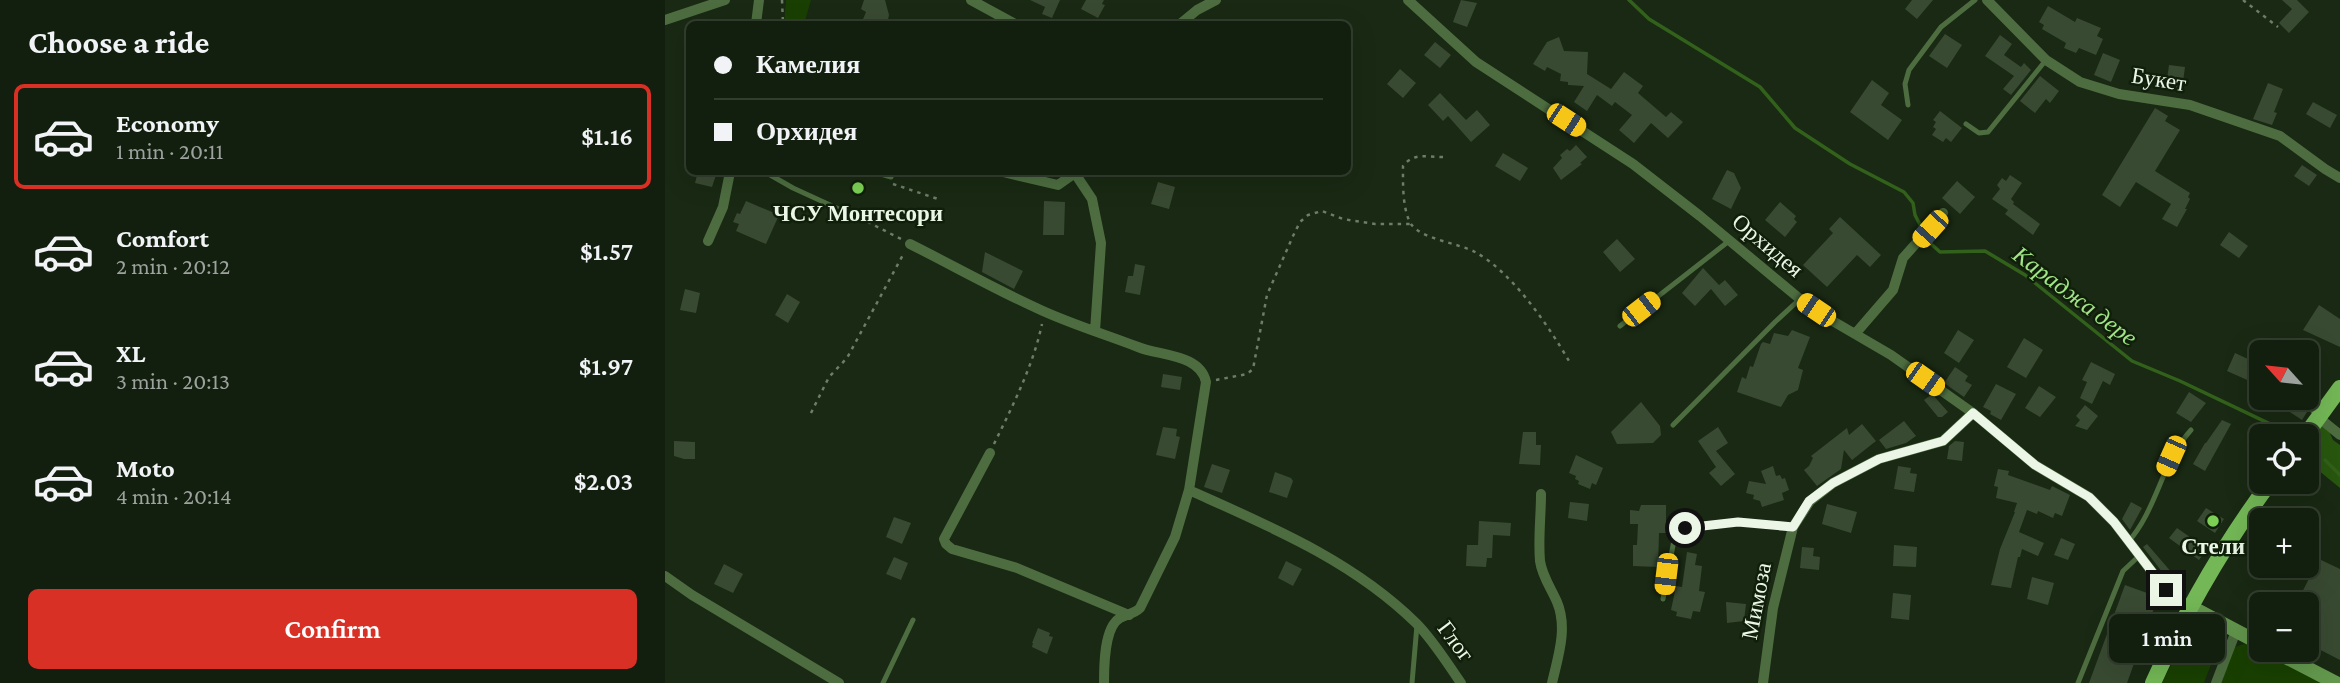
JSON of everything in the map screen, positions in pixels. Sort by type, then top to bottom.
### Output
[{"type":"main road","points":[[2313,424],[2340,388]]},
{"type":"main road","points":[[2153,683],[2222,552],[2262,494]]},
{"type":"street","points":[[665,20],[725,0]]},
{"type":"street","points":[[756,21],[759,0]]},
{"type":"street","points":[[971,0],[1010,21]]},
{"type":"street","points":[[1184,21],[1216,0]]},
{"type":"street","name":"Орхидея","points":[[1408,0],[1476,62],[1633,164],[1800,299],[1891,355],[1973,413],[2035,465],[2089,497],[2114,522],[2166,590],[2191,607]]},
{"type":"street","name":"Букет","points":[[1987,0],[2046,60],[2080,82],[2096,89],[2190,104],[2280,136],[2340,178]]},
{"type":"street","points":[[708,241],[723,207],[729,175]]},
{"type":"street","points":[[1016,175],[1058,185],[1071,175]]},
{"type":"street","points":[[1077,175],[1092,199],[1101,243],[1095,331]]},
{"type":"street","points":[[1855,334],[1893,290],[1903,258],[1943,213]]},
{"type":"street","points":[[909,244],[1044,312],[1147,351],[1186,361],[1200,369],[1206,382],[1189,490],[1175,537],[1140,608],[1112,624],[1108,635],[1104,683]]},
{"type":"street","points":[[1793,527],[1809,501],[1833,483],[1879,459],[1943,441],[1973,413]]},
{"type":"street","points":[[2318,417],[2340,435]]},
{"type":"street","points":[[990,453],[944,538],[946,544],[951,549],[1017,568],[1129,614]]},
{"type":"street","name":"Глог","points":[[1189,490],[1299,540],[1353,573],[1417,625],[1461,683]]},
{"type":"street","points":[[1541,494],[1540,561],[1558,605],[1562,623],[1560,649],[1552,683]]},
{"type":"street","name":"Мимоза","points":[[1763,683],[1773,608],[1793,527]]},
{"type":"street","points":[[665,576],[839,683]]},
{"type":"street","points":[[2191,607],[2249,638]]},
{"type":"street","points":[[2216,683],[2236,631]]},
{"type":"street","points":[[2295,662],[2336,683]]},
{"type":"lane","points":[[1907,105],[1905,84],[1909,70],[1941,27],[1975,0]]},
{"type":"lane","points":[[1966,124],[1979,133],[1989,132],[2046,60]]},
{"type":"lane","points":[[770,175],[854,216]]},
{"type":"lane","points":[[1620,326],[1729,241]]},
{"type":"lane","points":[[1673,425],[1800,299]]},
{"type":"lane","points":[[2312,410],[2318,417]]},
{"type":"lane","points":[[2128,542],[2153,499],[2171,456],[2191,430]]},
{"type":"lane","points":[[1663,599],[1674,540],[1685,528],[1738,522],[1793,527]]},
{"type":"lane","points":[[2078,683],[2123,571],[2139,556]]},
{"type":"lane","points":[[883,683],[913,620]]},
{"type":"lane","points":[[1412,683],[1412,658],[1417,625]]},
{"type":"path","points":[[782,0],[783,21]]},
{"type":"path","points":[[2243,0],[2277,27]]},
{"type":"path","points":[[1411,224],[1403,166],[1408,159],[1418,156],[1443,158]]},
{"type":"path","points":[[890,183],[941,200]]},
{"type":"path","points":[[1206,382],[1247,374],[1253,369],[1267,295],[1300,222],[1308,215],[1322,211],[1343,219],[1375,224],[1411,224],[1426,234],[1475,252],[1496,267],[1548,326],[1569,361]]},
{"type":"path","points":[[811,413],[829,377],[848,358],[909,244],[854,216]]},
{"type":"path","points":[[990,453],[1018,394],[1038,342],[1044,312]]},
{"type":"green space","points":[[786,0],[811,0],[805,21],[784,21]]},
{"type":"green space","points":[[2325,423],[2333,440],[2340,445],[2340,488],[2319,471],[2319,427]]},
{"type":"green space","points":[[2200,624],[2218,634],[2216,651],[2204,683],[2162,683],[2189,630]]},
{"type":"green space","points":[[2249,645],[2249,662],[2292,662],[2336,683],[2216,683],[2229,649]]},
{"type":"building","points":[[864,0],[885,0],[888,21],[862,21],[866,12],[861,9]]},
{"type":"building","points":[[1030,0],[1060,0],[1052,18],[1042,14],[1045,7]]},
{"type":"building","points":[[1086,0],[1104,0],[1102,4],[1105,5],[1098,18],[1081,9]]},
{"type":"building","points":[[1461,0],[1477,3],[1467,27],[1453,22]]},
{"type":"building","points":[[1912,0],[1933,0],[1917,19],[1905,9]]},
{"type":"building","points":[[2282,0],[2297,0],[2309,12],[2289,33],[2279,23],[2292,9]]},
{"type":"building","points":[[2048,6],[2075,22],[2077,18],[2101,28],[2097,36],[2103,39],[2096,55],[2079,48],[2076,53],[2064,48],[2066,43],[2042,29],[2044,25],[2039,22]]},
{"type":"building","points":[[1945,34],[1962,45],[1947,68],[1929,56]]},
{"type":"building","points":[[2000,35],[2012,44],[2004,55],[2021,67],[2024,63],[2031,70],[2011,95],[2003,89],[2014,76],[1985,56]]},
{"type":"building","points":[[1559,37],[1564,51],[1588,52],[1587,74],[1611,89],[1624,72],[1643,86],[1638,93],[1666,117],[1671,112],[1683,122],[1668,138],[1651,123],[1634,143],[1619,130],[1632,115],[1615,102],[1612,106],[1597,95],[1587,111],[1574,102],[1584,86],[1568,85],[1568,82],[1560,81],[1561,74],[1547,67],[1545,71],[1533,64],[1547,42]]},
{"type":"building","points":[[1435,42],[1451,55],[1440,68],[1424,55]]},
{"type":"building","points":[[2103,53],[2120,60],[2111,82],[2094,75]]},
{"type":"building","points":[[2169,65],[2185,67],[2182,89],[2166,86]]},
{"type":"building","points":[[1400,69],[1416,83],[1403,98],[1387,84]]},
{"type":"building","points":[[2040,76],[2059,91],[2050,103],[2046,99],[2035,113],[2020,101]]},
{"type":"building","points":[[1872,80],[1889,93],[1881,105],[1902,120],[1888,140],[1850,112]]},
{"type":"building","points":[[2268,83],[2283,89],[2272,125],[2253,119]]},
{"type":"building","points":[[1440,93],[1466,120],[1477,110],[1490,125],[1471,142],[1448,116],[1443,121],[1428,105]]},
{"type":"building","points":[[2313,102],[2337,115],[2330,128],[2306,114]]},
{"type":"building","points":[[2155,108],[2168,116],[2165,121],[2180,130],[2155,171],[2190,193],[2187,209],[2177,227],[2162,219],[2171,204],[2136,182],[2120,207],[2102,195]]},
{"type":"building","points":[[1940,111],[1962,128],[1951,142],[1946,138],[1943,142],[1932,135],[1936,129],[1933,127],[1936,122],[1933,120]]},
{"type":"building","points":[[1576,145],[1587,157],[1561,180],[1553,168],[1562,158],[1560,155]]},
{"type":"building","points":[[1503,153],[1528,168],[1520,181],[1495,166]]},
{"type":"building","points":[[2302,165],[2317,175],[2309,186],[2294,176]]},
{"type":"building","points":[[1727,170],[1734,173],[1741,188],[1731,209],[1712,199]]},
{"type":"building","points":[[697,175],[716,175],[712,187],[695,183]]},
{"type":"building","points":[[2010,175],[2022,183],[2011,199],[2013,204],[2040,224],[2033,235],[2005,214],[2008,210],[1992,199],[2000,189],[1997,185],[2002,178],[2006,181]]},
{"type":"building","points":[[1957,181],[1975,197],[1960,214],[1942,198]]},
{"type":"building","points":[[1158,182],[1175,187],[1169,209],[1151,204]]},
{"type":"building","points":[[746,201],[779,215],[766,244],[736,231],[739,224],[733,222]]},
{"type":"building","points":[[1044,201],[1065,202],[1064,235],[1043,235]]},
{"type":"building","points":[[1780,202],[1796,216],[1794,219],[1797,222],[1785,237],[1765,220]]},
{"type":"building","points":[[1840,217],[1881,255],[1870,267],[1857,255],[1827,287],[1803,265],[1833,233],[1829,229]]},
{"type":"building","points":[[2229,232],[2248,246],[2239,258],[2220,245]]},
{"type":"building","points":[[1617,239],[1635,259],[1620,272],[1603,252]]},
{"type":"building","points":[[985,252],[1023,271],[1014,289],[982,272]]},
{"type":"building","points":[[1135,264],[1145,266],[1140,295],[1125,292],[1128,276],[1133,276]]},
{"type":"building","points":[[1703,268],[1719,285],[1725,280],[1738,295],[1725,306],[1711,289],[1695,306],[1682,293]]},
{"type":"building","points":[[685,289],[700,293],[696,313],[680,310]]},
{"type":"building","points":[[787,294],[800,302],[788,323],[775,315]]},
{"type":"building","points":[[2319,305],[2340,319],[2340,347],[2303,330]]},
{"type":"building","points":[[1792,330],[1810,337],[1798,368],[1803,370],[1798,390],[1788,395],[1781,407],[1737,392],[1742,377],[1746,379],[1750,366],[1753,367],[1761,344],[1770,344],[1774,333],[1788,336]]},
{"type":"building","points":[[1958,330],[1974,340],[1959,363],[1944,353]]},
{"type":"building","points":[[2024,338],[2043,350],[2026,378],[2007,367]]},
{"type":"building","points":[[2235,353],[2249,359],[2249,381],[2227,371]]},
{"type":"building","points":[[2091,362],[2115,374],[2110,385],[2103,381],[2092,404],[2080,398],[2087,382],[2082,380]]},
{"type":"building","points":[[1955,367],[1968,376],[1965,381],[1972,385],[1964,397],[1944,383]]},
{"type":"building","points":[[1163,374],[1182,377],[1180,390],[1161,387]]},
{"type":"building","points":[[1996,384],[2016,394],[2001,420],[1983,407]]},
{"type":"building","points":[[2039,386],[2056,397],[2040,417],[2025,408]]},
{"type":"building","points":[[2189,392],[2206,403],[2191,422],[2176,413]]},
{"type":"building","points":[[1932,394],[1948,412],[1942,417],[1938,417],[1924,400]]},
{"type":"building","points":[[1641,402],[1660,426],[1661,435],[1653,443],[1617,444],[1611,432]]},
{"type":"building","points":[[2085,405],[2098,416],[2087,430],[2075,426],[2080,420],[2076,416]]},
{"type":"building","points":[[2287,410],[2304,410],[2307,412],[2302,420]]},
{"type":"building","points":[[2222,420],[2231,424],[2205,471],[2193,464]]},
{"type":"building","points":[[1904,421],[1916,436],[1906,443],[1886,449],[1879,440]]},
{"type":"building","points":[[1862,424],[1876,441],[1852,460],[1844,450],[1841,469],[1817,486],[1804,470],[1813,458],[1811,456],[1847,428],[1849,435]]},
{"type":"building","points":[[1163,427],[1177,429],[1176,436],[1180,437],[1175,459],[1156,455]]},
{"type":"building","points":[[1718,427],[1728,443],[1716,451],[1735,474],[1721,486],[1709,473],[1716,467],[1698,441]]},
{"type":"building","points":[[1523,432],[1536,432],[1536,445],[1541,445],[1540,465],[1519,464]]},
{"type":"building","points":[[674,441],[695,442],[695,459],[674,456]]},
{"type":"building","points":[[1955,441],[1964,442],[1962,461],[1947,459],[1949,446]]},
{"type":"building","points":[[1576,455],[1603,468],[1596,485],[1592,483],[1590,489],[1578,484],[1576,476],[1569,473]]},
{"type":"building","points":[[1212,464],[1230,470],[1222,493],[1204,487]]},
{"type":"building","points":[[1773,466],[1776,476],[1785,478],[1789,490],[1782,493],[1784,500],[1762,507],[1760,501],[1753,499],[1754,495],[1746,493],[1749,481],[1766,484],[1761,471]]},
{"type":"building","points":[[1898,466],[1911,468],[1910,473],[1917,474],[1914,492],[1894,489]]},
{"type":"building","points":[[1998,469],[2009,471],[2008,475],[2050,490],[2052,486],[2070,495],[2062,516],[2055,513],[2053,518],[2038,511],[2037,514],[2027,510],[2019,532],[2044,543],[2038,556],[2022,549],[2011,588],[1991,585],[2000,549],[2017,503],[1996,498],[1998,487],[1994,486]]},
{"type":"building","points":[[1275,472],[1293,481],[1287,498],[1269,492]]},
{"type":"building","points":[[1570,502],[1589,504],[1587,521],[1568,518]]},
{"type":"building","points":[[2131,502],[2142,508],[2130,530],[2122,519]]},
{"type":"building","points":[[1827,504],[1857,512],[1851,533],[1822,524]]},
{"type":"building","points":[[1641,505],[1666,505],[1666,533],[1659,533],[1658,567],[1633,566],[1633,545],[1637,545],[1638,524],[1630,524],[1630,510],[1639,511]]},
{"type":"building","points":[[2206,508],[2224,519],[2215,533],[2197,521]]},
{"type":"building","points":[[894,517],[911,523],[902,544],[886,537]]},
{"type":"building","points":[[1479,521],[1511,523],[1510,536],[1493,535],[1492,558],[1487,558],[1486,567],[1466,566],[1467,545],[1478,545]]},
{"type":"building","points":[[2177,528],[2207,549],[2199,560],[2169,538]]},
{"type":"building","points":[[2061,538],[2075,544],[2068,560],[2054,555]]},
{"type":"building","points":[[2147,544],[2173,574],[2169,581],[2143,547]]},
{"type":"building","points":[[1894,545],[1917,547],[1916,567],[1893,566]]},
{"type":"building","points":[[1802,547],[1814,548],[1813,556],[1820,557],[1819,570],[1800,568]]},
{"type":"building","points":[[1687,552],[1697,554],[1695,565],[1702,566],[1699,591],[1705,592],[1700,612],[1693,611],[1691,619],[1676,616],[1677,612],[1671,610],[1676,586],[1682,587]]},
{"type":"building","points":[[894,557],[908,563],[901,580],[886,574]]},
{"type":"building","points":[[2319,559],[2340,569],[2340,660],[2319,649],[2319,592],[2302,592],[2309,578],[2319,578]]},
{"type":"building","points":[[1286,561],[1302,569],[1293,586],[1278,578]]},
{"type":"building","points":[[724,564],[743,574],[733,593],[714,584]]},
{"type":"building","points":[[2032,577],[2054,583],[2048,605],[2027,599]]},
{"type":"building","points":[[2125,585],[2158,597],[2127,683],[2089,683]]},
{"type":"building","points":[[1893,593],[1911,595],[1909,620],[1891,618]]},
{"type":"building","points":[[1726,602],[1746,604],[1744,621],[1727,623]]},
{"type":"building","points":[[1038,628],[1053,637],[1047,654],[1032,647]]},
{"type":"waterway","name":"Караджа дере","points":[[1629,0],[1649,19],[1760,87],[1795,128],[1850,164],[1904,192],[1913,203],[1915,215],[1929,242],[1940,252],[1985,251],[2025,275],[2132,361],[2270,424]]},
{"type":"waterway","name":"Караджа дере","points":[[2325,460],[2340,475]]},
{"type":"place","name":"ЧСУ Монтесори","points":[[858,188]]},
{"type":"place","name":"Стели","points":[[2213,521]]},
{"type":"route","points":[[1685,528],[1738,522],[1793,527],[1809,501],[1833,483],[1879,459],[1943,441],[1973,413],[2035,465],[2089,497],[2114,522],[2166,590]]}]
